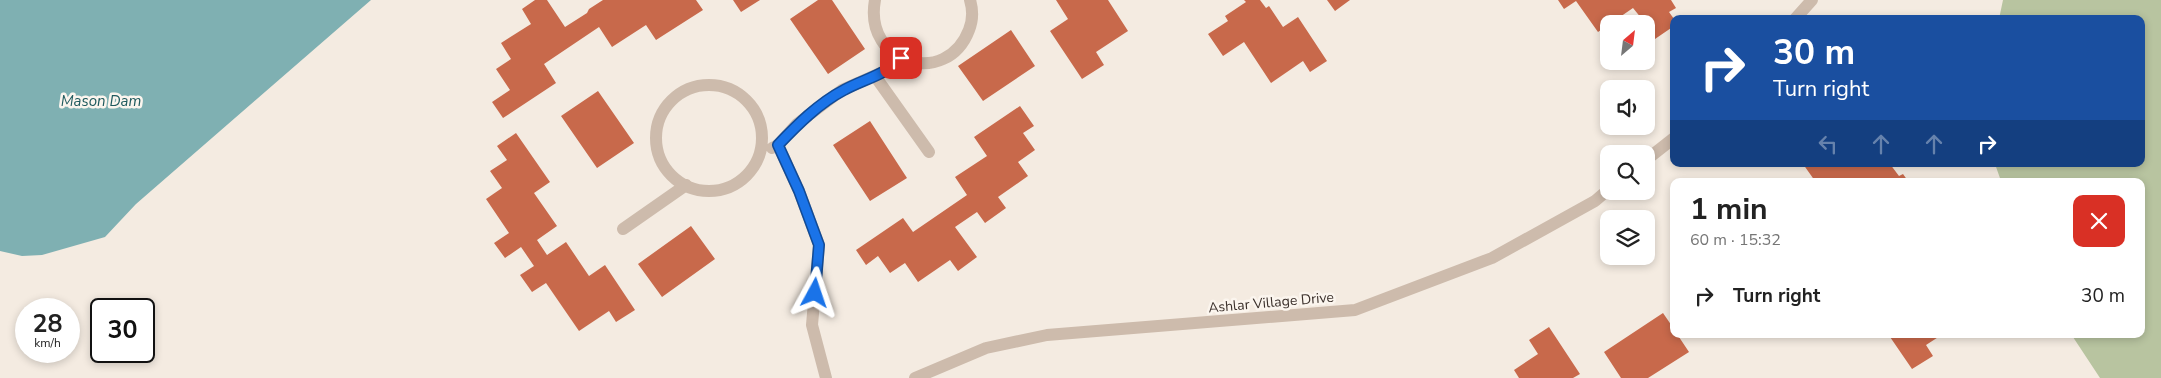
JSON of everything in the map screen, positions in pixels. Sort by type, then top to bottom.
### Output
[{"type":"street","points":[[875,0],[873,12],[875,28],[882,43],[894,54],[908,62],[925,64],[941,60],[955,52],[966,39],[972,24],[970,0]]},
{"type":"street","points":[[1799,15],[1812,0]]},
{"type":"street","points":[[759,153],[778,145],[797,124],[842,90],[892,68],[901,58]]},
{"type":"street","points":[[875,76],[929,152]]},
{"type":"street","points":[[714,86],[731,90],[745,100],[756,114],[761,130],[756,163],[745,178],[730,187],[712,191],[695,190],[686,185],[679,182],[666,170],[658,154],[656,136],[660,119],[668,104],[682,93],[698,87],[714,86]]},
{"type":"street","points":[[1655,153],[1670,141]]},
{"type":"street","points":[[778,145],[799,191],[819,245],[812,325],[826,378]]},
{"type":"street","points":[[623,229],[686,185]]},
{"type":"street","name":"Ashlar Village Drive","points":[[915,378],[986,348],[1047,335],[1355,310],[1492,258],[1600,197]]},
{"type":"green space","points":[[2003,0],[2161,0],[2161,378],[2100,378],[2074,338],[2145,338],[2145,178],[2000,178],[1996,167],[2145,167],[2145,15],[2000,15]]},
{"type":"water","name":"Mason Dam","points":[[0,0],[371,0],[136,204],[105,237],[42,255],[22,256],[0,251]]},
{"type":"building","points":[[535,0],[547,0],[565,27],[603,0],[696,0],[703,10],[656,40],[646,25],[612,47],[599,27],[544,64],[556,83],[503,118],[492,102],[510,90],[496,69],[511,59],[501,43],[531,24],[522,9]]},
{"type":"building","points":[[733,0],[760,0],[741,12]]},
{"type":"building","points":[[818,0],[832,0],[865,49],[828,74],[790,19]]},
{"type":"building","points":[[1056,0],[1108,0],[1128,31],[1096,52],[1104,65],[1082,79],[1050,31],[1068,19]]},
{"type":"building","points":[[1244,0],[1260,0],[1266,8],[1269,6],[1283,27],[1298,17],[1327,61],[1310,72],[1303,61],[1271,83],[1244,42],[1223,56],[1208,34],[1228,21],[1225,16],[1246,2]]},
{"type":"building","points":[[1327,0],[1350,0],[1335,11]]},
{"type":"building","points":[[1558,0],[1671,0],[1676,8],[1669,12],[1671,15],[1670,29],[1655,39],[1655,15],[1639,15],[1633,8],[1623,15],[1600,15],[1600,31],[1598,32],[1576,1],[1564,9]]},
{"type":"building","points":[[1011,30],[1035,66],[983,101],[958,66]]},
{"type":"building","points":[[598,91],[634,143],[597,168],[561,116]]},
{"type":"building","points":[[1020,106],[1034,126],[1023,133],[1035,150],[1018,162],[1028,176],[998,197],[1006,208],[985,223],[977,212],[955,227],[977,257],[958,271],[950,260],[918,282],[905,263],[890,273],[878,256],[866,265],[856,250],[903,218],[913,232],[967,195],[955,177],[987,156],[974,137]]},
{"type":"building","points":[[870,121],[907,178],[870,201],[833,145]]},
{"type":"building","points":[[516,133],[550,182],[534,193],[557,226],[537,240],[547,255],[566,242],[589,276],[605,265],[635,310],[616,322],[609,311],[579,331],[546,283],[532,292],[520,275],[534,266],[521,247],[505,258],[494,243],[509,233],[486,199],[502,188],[490,171],[507,160],[497,146]]},
{"type":"building","points":[[1805,167],[1892,167],[1899,176],[1903,174],[1906,178],[1813,178]]},
{"type":"building","points":[[691,226],[715,259],[662,297],[638,264]]},
{"type":"building","points":[[1663,313],[1670,323],[1670,338],[1680,338],[1689,352],[1648,378],[1621,378],[1604,352]]},
{"type":"building","points":[[1549,327],[1580,374],[1573,378],[1519,378],[1514,370],[1538,354],[1529,340]]},
{"type":"building","points":[[1891,338],[1937,338],[1926,345],[1933,356],[1912,369]]},
{"type":"route","points":[[815,293],[819,245],[799,191],[778,145],[797,124],[842,90],[892,68],[901,58]]}]
